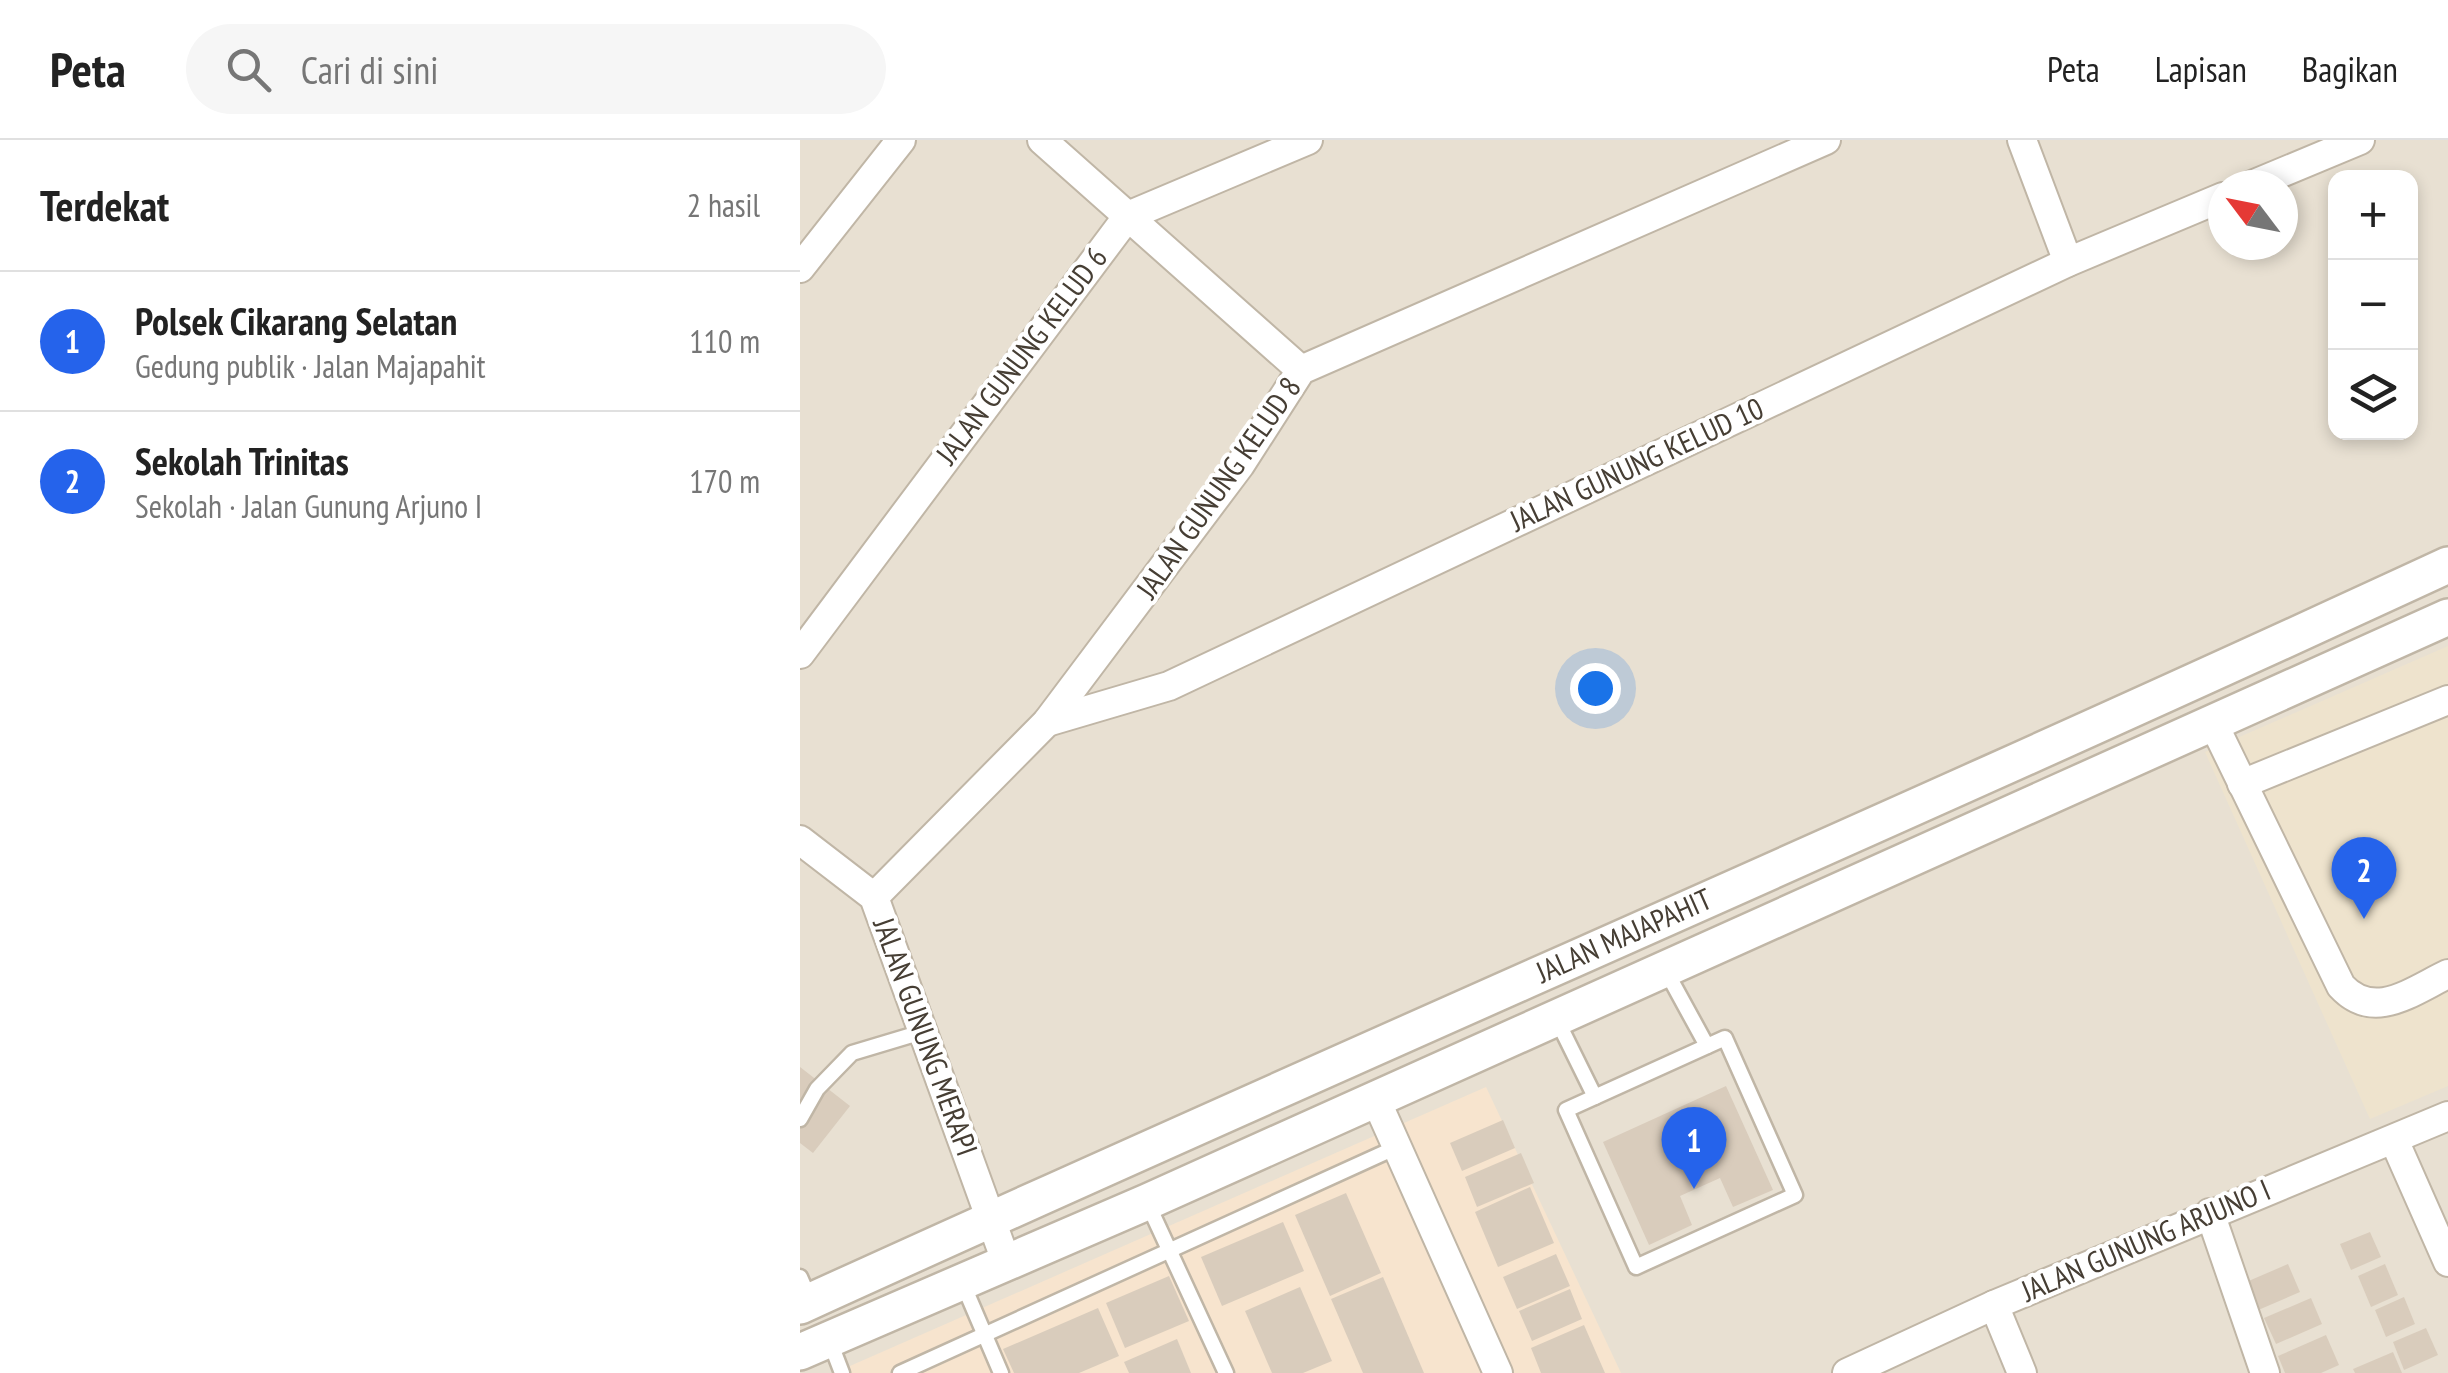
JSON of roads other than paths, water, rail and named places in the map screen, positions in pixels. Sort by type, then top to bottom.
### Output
[{"type":"street","points":[[800,268],[901,140]]},
{"type":"street","points":[[1042,140],[1301,370]]},
{"type":"street","points":[[1128,216],[1308,140]]},
{"type":"street","name":"JALAN GUNUNG KELUD 8","points":[[874,897],[1047,722],[1240,465],[1301,370],[1826,140]]},
{"type":"street","points":[[2022,140],[2068,262]]},
{"type":"street","points":[[2288,170],[2360,140]]},
{"type":"street","name":"JALAN GUNUNG KELUD 10","points":[[1047,722],[1169,686],[2068,262],[2208,203]]},
{"type":"street","name":"JALAN GUNUNG KELUD 6","points":[[800,654],[1128,216]]},
{"type":"street","name":"JALAN MAJAPAHIT","points":[[803,1294],[990,1217],[2114,720],[2448,566]]},
{"type":"street","name":"JALAN MAJAPAHIT","points":[[814,1345],[1147,1202],[1387,1124],[1556,1020],[2448,617]]},
{"type":"street","points":[[2242,784],[2448,700]]},
{"type":"street","points":[[2114,720],[2132,759]]},
{"type":"street","points":[[2213,723],[2341,986],[2353,999],[2366,1004],[2387,1002],[2448,974]]},
{"type":"street","name":"JALAN GUNUNG MERAPI","points":[[800,840],[874,897],[1007,1264]]},
{"type":"street","name":"JALAN GUNUNG ARJUNO I","points":[[1847,1373],[1994,1305],[2448,1116]]},
{"type":"street","points":[[1387,1124],[1498,1373]]},
{"type":"street","points":[[2394,1140],[2448,1262]]},
{"type":"street","points":[[2210,1213],[2265,1373]]},
{"type":"street","points":[[1994,1305],[2022,1373]]},
{"type":"lane","points":[[1666,970],[1706,1046]]},
{"type":"lane","points":[[1556,1020],[1595,1097]]},
{"type":"lane","points":[[800,1119],[817,1090],[852,1054],[922,1032]]},
{"type":"lane","points":[[1724,1038],[1795,1194],[1636,1267],[1566,1110],[1706,1046],[1724,1038]]},
{"type":"lane","points":[[900,1373],[1170,1250],[1387,1124]]},
{"type":"lane","points":[[1147,1202],[1226,1373]]},
{"type":"lane","points":[[962,1284],[1001,1373]]},
{"type":"lane","points":[[814,1345],[842,1373]]},
{"type":"place","name":"Sekolah Trinitas","points":[[2364,919]]},
{"type":"place","name":"Polsek Cikarang Selatan","points":[[1694,1189]]}]
